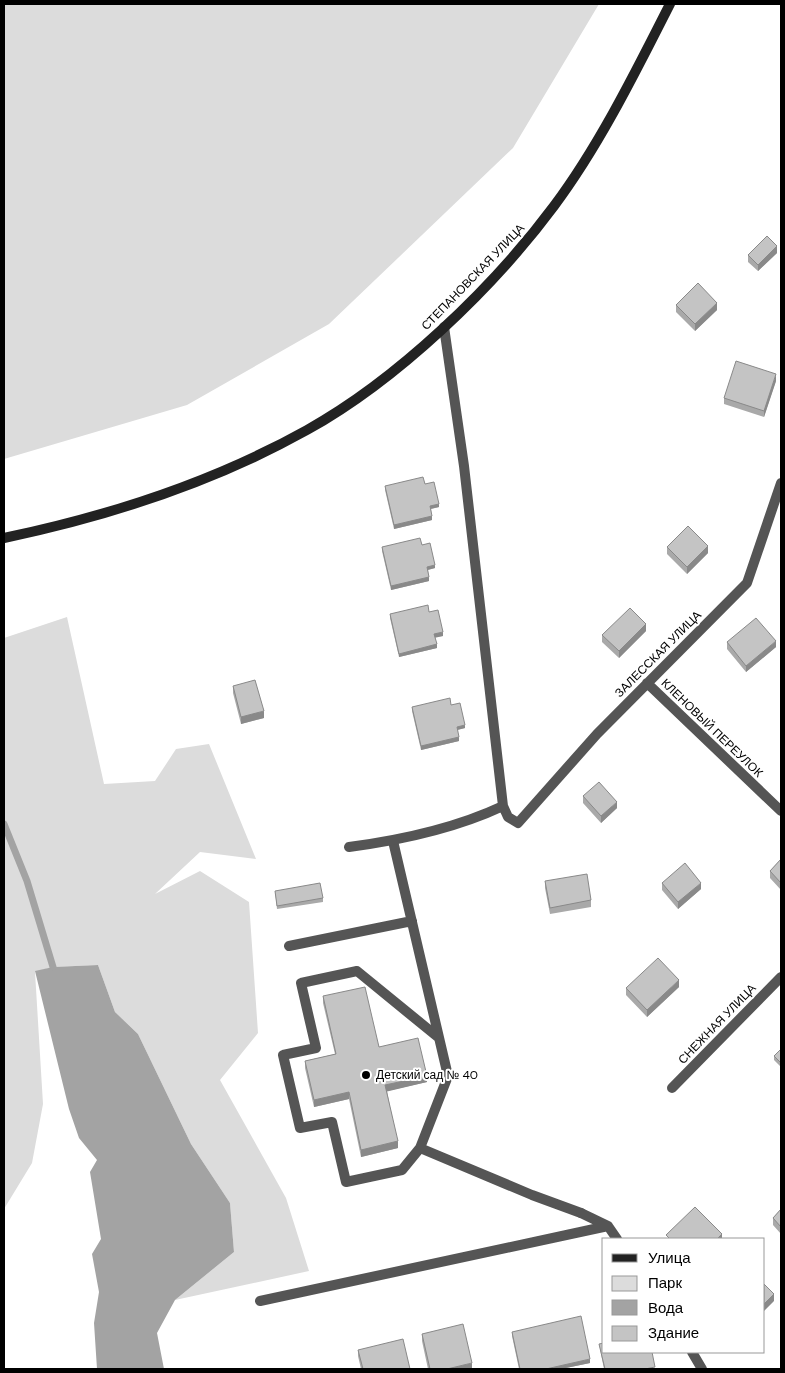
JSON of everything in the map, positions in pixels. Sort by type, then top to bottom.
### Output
[{"type":"street","name":"СТЕПАНОВСКАЯ УЛИЦА","points":[[4,538],[119,510],[193,483],[306,430],[344,406],[398,367],[444,327],[525,243],[556,204],[636,72],[670,4]]},
{"type":"street","points":[[349,846],[393,841],[472,821],[503,806],[464,466],[444,327]]},
{"type":"street","name":"ЗАЛЕССКАЯ УЛИЦА","points":[[503,806],[508,817],[518,823],[597,734],[747,583],[781,483]]},
{"type":"street","name":"КЛЕНОВЫЙ ПЕРЕУЛОК","points":[[647,683],[781,811]]},
{"type":"street","points":[[393,841],[448,1076],[420,1148],[402,1170],[346,1182],[332,1122],[300,1128],[283,1055],[316,1048],[301,983],[357,971],[439,1038]]},
{"type":"street","points":[[289,946],[412,921]]},
{"type":"street","name":"СНЕЖНАЯ УЛИЦА","points":[[672,1088],[781,977]]},
{"type":"street","points":[[420,1148],[532,1195],[581,1213],[608,1226],[616,1238]]},
{"type":"street","points":[[260,1301],[608,1226]]},
{"type":"street","points":[[693,1353],[702,1369]]},
{"type":"green space","points":[[4,4],[599,4],[513,148],[329,324],[187,405],[4,459]]},
{"type":"green space","points":[[67,617],[104,784],[155,781],[176,749],[209,744],[256,859],[200,852],[155,894],[200,871],[249,902],[258,1033],[220,1080],[286,1198],[309,1271],[175,1300],[234,1252],[230,1203],[191,1144],[138,1034],[115,1012],[98,965],[53,967],[35,972],[43,1104],[32,1163],[4,1209],[4,638]]},
{"type":"water","points":[[98,965],[115,1012],[138,1034],[191,1144],[230,1203],[234,1252],[175,1300],[157,1333],[164,1369],[97,1369],[94,1323],[99,1292],[92,1254],[101,1239],[90,1172],[97,1160],[79,1138],[69,1109],[35,971],[53,967]]},
{"type":"building","points":[[767,236],[777,246],[758,265],[748,255]]},
{"type":"building","points":[[698,283],[717,303],[695,324],[676,305]]},
{"type":"building","points":[[736,361],[776,374],[764,411],[724,398]]},
{"type":"building","points":[[423,477],[425,484],[434,482],[439,504],[430,506],[432,516],[394,525],[385,486]]},
{"type":"building","points":[[688,526],[708,546],[687,567],[667,547]]},
{"type":"building","points":[[420,538],[422,545],[430,543],[435,565],[427,567],[429,577],[391,586],[382,547]]},
{"type":"building","points":[[428,605],[429,612],[438,610],[443,632],[434,634],[437,644],[399,654],[390,614]]},
{"type":"building","points":[[630,608],[646,624],[619,651],[602,635]]},
{"type":"building","points":[[756,618],[776,641],[746,666],[727,642]]},
{"type":"building","points":[[255,680],[264,711],[241,717],[233,686]]},
{"type":"building","points":[[450,698],[451,705],[460,703],[465,725],[457,727],[459,737],[421,746],[412,707]]},
{"type":"building","points":[[599,782],[617,802],[601,816],[583,796]]},
{"type":"building","points":[[781,859],[781,883],[770,871]]},
{"type":"building","points":[[685,863],[701,883],[678,902],[662,883]]},
{"type":"building","points":[[587,874],[591,900],[550,908],[545,881]]},
{"type":"building","points":[[320,883],[323,898],[277,906],[275,891]]},
{"type":"building","points":[[658,958],[679,980],[647,1010],[626,988]]},
{"type":"building","name":"Детский сад № 40","points":[[365,987],[379,1047],[418,1038],[427,1076],[385,1085],[398,1141],[361,1150],[349,1092],[314,1100],[305,1061],[336,1054],[323,996]]},
{"type":"building","points":[[781,1049],[781,1063],[774,1056]]},
{"type":"building","points":[[695,1207],[722,1234],[718,1238],[669,1238],[666,1235]]},
{"type":"building","points":[[781,1209],[781,1227],[773,1218]]},
{"type":"building","points":[[765,1285],[774,1294],[765,1303]]},
{"type":"building","points":[[581,1316],[590,1359],[546,1369],[520,1369],[512,1332]]},
{"type":"building","points":[[463,1324],[472,1363],[447,1369],[430,1369],[422,1334]]},
{"type":"building","points":[[403,1339],[410,1369],[363,1369],[358,1350]]},
{"type":"building","points":[[602,1343],[602,1353],[652,1353],[655,1367],[645,1369],[605,1369],[599,1344]]},
{"type":"waterway","points":[[4,824],[27,881],[53,967]]},
{"type":"place","name":"Детский сад № 40","points":[[366,1075]]}]
